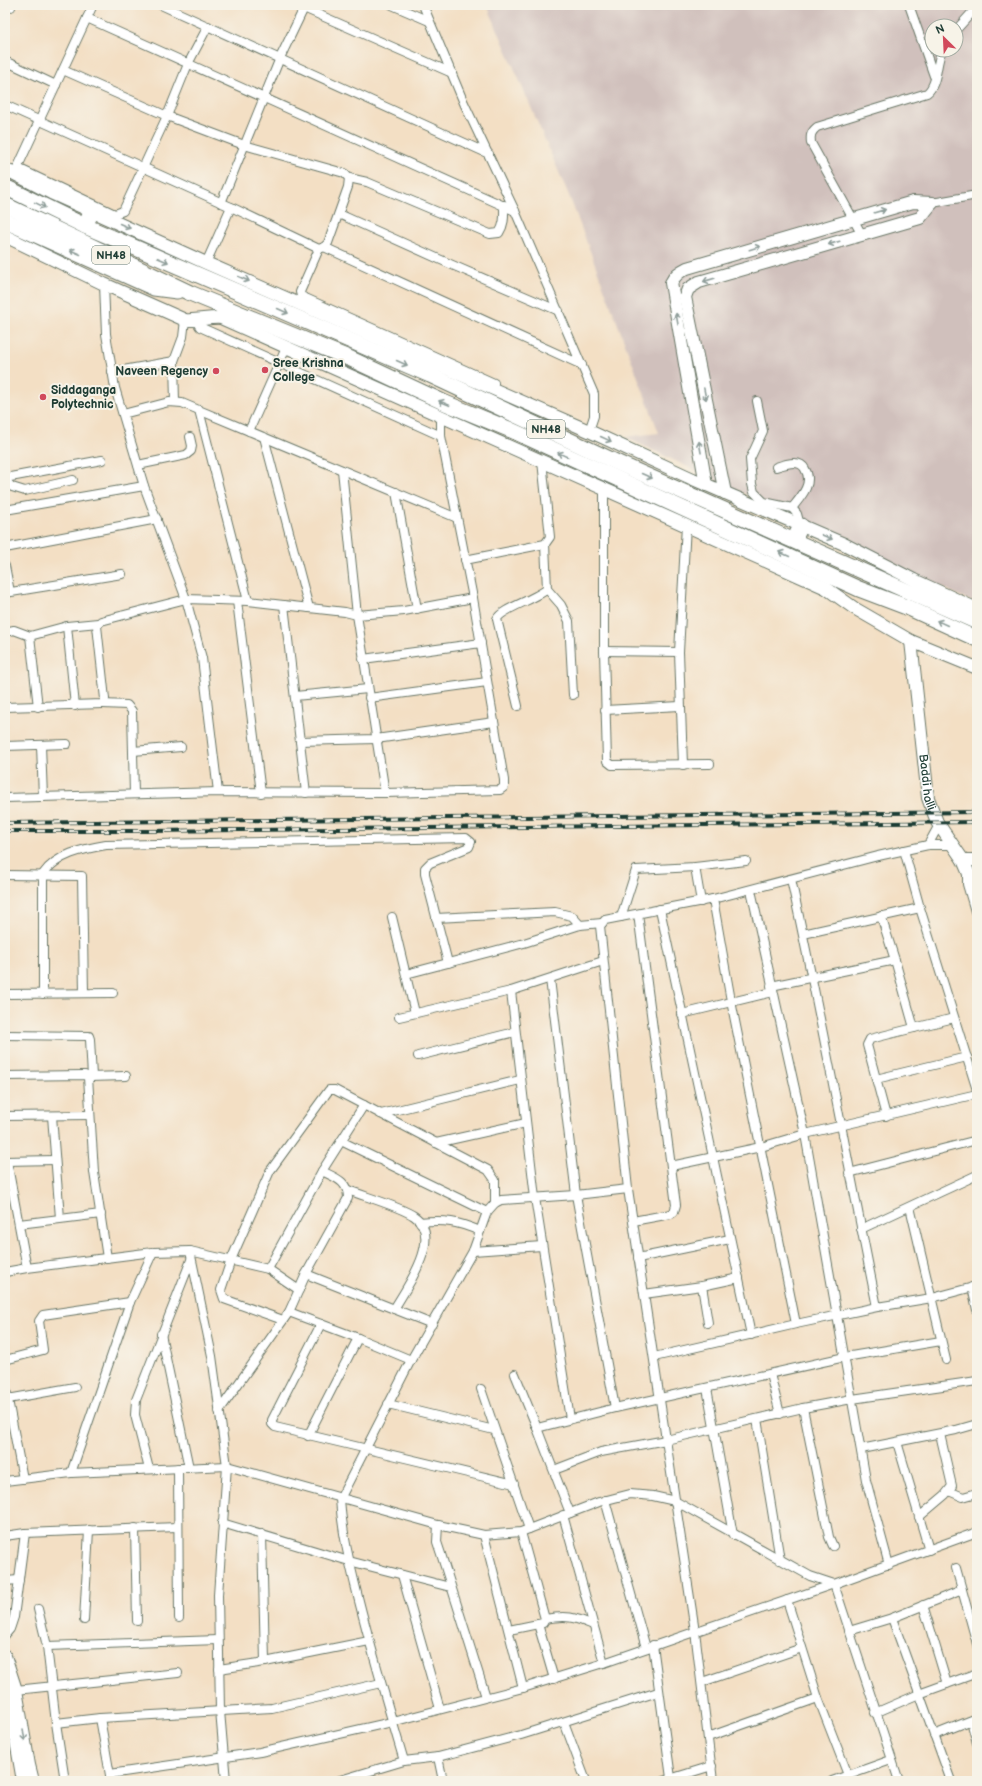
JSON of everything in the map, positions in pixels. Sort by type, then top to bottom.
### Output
[{"type":"highway","name":"NH48","points":[[5,187],[85,226],[255,298],[459,381],[618,463],[977,622]]},
{"type":"highway","name":"NH48","points":[[5,205],[190,293],[351,359],[443,402],[511,430],[859,588],[909,608],[977,639]]},
{"type":"highway","points":[[85,226],[92,212]]},
{"type":"highway","points":[[5,220],[154,288],[190,293]]},
{"type":"highway","points":[[794,540],[801,525]]},
{"type":"street","points":[[13,170],[64,70],[93,5]]},
{"type":"street","points":[[161,5],[489,154]]},
{"type":"street","points":[[392,5],[429,21]]},
{"type":"street","points":[[423,5],[464,103],[515,211],[594,394],[594,416],[589,431]]},
{"type":"street","points":[[909,5],[935,77]]},
{"type":"street","points":[[221,203],[301,7],[452,73]]},
{"type":"street","points":[[964,21],[977,7]]},
{"type":"street","points":[[87,18],[515,211]]},
{"type":"street","points":[[13,170],[115,214],[123,211],[188,64],[208,26]]},
{"type":"street","points":[[862,235],[812,143],[810,136],[813,130],[817,127],[927,94],[933,87],[940,58]]},
{"type":"street","points":[[5,61],[56,85]]},
{"type":"street","points":[[64,70],[166,116],[244,145],[344,173],[350,178],[367,182],[490,234],[499,233],[504,221],[504,206]]},
{"type":"street","points":[[5,105],[582,365]]},
{"type":"street","points":[[13,170],[51,193],[206,262],[459,381],[589,431],[706,485],[844,544],[914,580],[977,609]]},
{"type":"street","points":[[350,178],[348,188],[328,242],[322,248],[300,292],[304,298],[577,420]]},
{"type":"street","points":[[706,485],[671,283],[679,272],[687,268],[913,202],[932,203],[977,195]]},
{"type":"street","points":[[725,493],[686,297],[688,289],[699,282],[920,218],[932,203]]},
{"type":"street","points":[[206,262],[230,207]]},
{"type":"street","points":[[339,214],[559,311]]},
{"type":"street","points":[[5,236],[104,284],[191,321],[200,327],[441,436]]},
{"type":"street","points":[[104,284],[106,334],[115,388],[144,486],[186,599],[202,658],[218,792]]},
{"type":"street","points":[[191,321],[211,317],[221,318],[286,348],[441,415],[604,490],[686,524],[826,588],[854,608],[911,641],[977,668]]},
{"type":"street","points":[[175,402],[174,361],[191,321]]},
{"type":"street","points":[[249,431],[286,348]]},
{"type":"street","points":[[112,372],[174,361]]},
{"type":"street","points":[[757,401],[763,431],[750,459],[754,492],[764,502],[792,508],[797,514],[801,525]]},
{"type":"street","points":[[123,414],[175,402],[182,403],[457,518]]},
{"type":"street","points":[[199,410],[248,601]]},
{"type":"street","points":[[5,798],[218,792],[385,793],[500,790],[504,788],[504,780],[473,598],[441,436],[441,415]]},
{"type":"street","points":[[138,465],[186,455],[191,451],[192,446],[190,437]]},
{"type":"street","points":[[264,437],[309,608]]},
{"type":"street","points":[[5,479],[102,460]]},
{"type":"street","points":[[542,461],[550,537],[546,544],[547,589],[561,605],[569,621],[573,695]]},
{"type":"street","points":[[776,467],[794,463],[800,464],[805,469],[808,481],[805,491],[792,508]]},
{"type":"street","points":[[342,470],[357,615],[385,793]]},
{"type":"street","points":[[5,479],[12,487],[25,491],[74,480]]},
{"type":"street","points":[[5,510],[144,486]]},
{"type":"street","points":[[604,490],[604,651],[606,758],[612,765],[710,764]]},
{"type":"street","points":[[396,492],[417,609]]},
{"type":"street","points":[[5,548],[156,519]]},
{"type":"street","points":[[683,765],[680,706],[680,652],[686,524]]},
{"type":"street","points":[[465,560],[546,544]]},
{"type":"street","points":[[5,566],[7,593],[122,574]]},
{"type":"street","points":[[518,706],[497,619],[501,612],[538,597],[547,589]]},
{"type":"street","points":[[5,632],[14,630],[30,636],[67,626],[98,623],[186,599],[248,601],[345,612],[357,615],[417,609],[473,598]]},
{"type":"street","points":[[237,601],[261,793]]},
{"type":"street","points":[[284,605],[306,793]]},
{"type":"street","points":[[98,623],[97,626],[105,699],[103,704]]},
{"type":"street","points":[[67,626],[75,706]]},
{"type":"street","points":[[30,636],[38,707]]},
{"type":"street","name":"Baddi halli","points":[[911,641],[928,798],[939,825],[973,877],[968,884],[977,911]]},
{"type":"street","points":[[363,659],[481,643]]},
{"type":"street","points":[[604,651],[680,652]]},
{"type":"street","points":[[369,698],[488,682]]},
{"type":"street","points":[[295,696],[368,689]]},
{"type":"street","points":[[5,707],[103,704],[127,705],[131,708],[134,794]]},
{"type":"street","points":[[605,710],[680,706]]},
{"type":"street","points":[[300,741],[376,739],[494,722]]},
{"type":"street","points":[[5,746],[67,744]]},
{"type":"street","points":[[41,745],[43,797]]},
{"type":"street","points":[[133,751],[181,747]]},
{"type":"street","points":[[928,845],[939,825]]},
{"type":"street","points":[[43,994],[43,874],[48,867],[64,857],[93,847],[106,845],[466,838],[470,842],[471,846],[469,848],[430,863],[425,868],[425,874],[448,963]]},
{"type":"street","points":[[406,974],[524,943],[580,925],[602,923],[605,920],[701,902],[904,850],[928,845],[952,845]]},
{"type":"street","points":[[904,850],[920,908],[977,1090]]},
{"type":"street","points":[[963,860],[977,860]]},
{"type":"street","points":[[621,917],[636,870],[695,867],[746,861]]},
{"type":"street","points":[[695,867],[701,902]]},
{"type":"street","points":[[5,875],[43,874],[80,875],[83,877],[84,993]]},
{"type":"street","points":[[791,879],[813,977],[849,1173],[877,1307]]},
{"type":"street","points":[[751,890],[804,1134],[866,1480],[889,1565]]},
{"type":"street","points":[[713,899],[731,1001],[796,1324]]},
{"type":"street","points":[[803,934],[920,908]]},
{"type":"street","points":[[660,909],[751,1335]]},
{"type":"street","points":[[436,918],[555,912],[572,916],[580,925]]},
{"type":"street","points":[[633,1221],[671,1214],[674,1212],[676,1205],[638,914]]},
{"type":"street","points":[[881,916],[914,1028]]},
{"type":"street","points":[[392,917],[415,1013]]},
{"type":"street","points":[[602,923],[600,926],[603,961],[628,1189],[695,1631],[713,1781]]},
{"type":"street","points":[[682,1014],[813,977],[895,960]]},
{"type":"street","points":[[399,1017],[511,991],[603,961]]},
{"type":"street","points":[[550,979],[576,1195],[615,1408]]},
{"type":"street","points":[[511,991],[520,1080],[535,1198],[570,1419]]},
{"type":"street","points":[[5,994],[113,993]]},
{"type":"street","points":[[886,1116],[867,1045],[868,1041],[870,1039],[954,1018]]},
{"type":"street","points":[[418,1056],[515,1032]]},
{"type":"street","points":[[5,1035],[89,1036],[90,1116],[94,1172],[107,1258]]},
{"type":"street","points":[[876,1079],[967,1057]]},
{"type":"street","points":[[5,1076],[126,1076]]},
{"type":"street","points":[[381,1114],[520,1080]]},
{"type":"street","points":[[283,1320],[224,1299],[221,1290],[231,1260],[270,1171],[329,1090],[335,1090],[492,1174],[496,1186],[495,1203]]},
{"type":"street","points":[[671,1166],[761,1147],[804,1134],[977,1094]]},
{"type":"street","points":[[268,1270],[322,1171],[364,1105]]},
{"type":"street","points":[[5,1116],[90,1116]]},
{"type":"street","points":[[52,1116],[60,1218]]},
{"type":"street","points":[[436,1143],[526,1122]]},
{"type":"street","points":[[849,1173],[977,1140]]},
{"type":"street","points":[[341,1141],[487,1212]]},
{"type":"street","points":[[27,1268],[6,1161],[55,1160]]},
{"type":"street","points":[[219,1411],[289,1312],[306,1274],[348,1198],[348,1190],[345,1184],[322,1171]]},
{"type":"street","points":[[861,1229],[977,1175]]},
{"type":"street","points":[[404,1761],[369,1640],[350,1561],[341,1517],[340,1499],[364,1449],[411,1360],[473,1251],[487,1212],[495,1203],[501,1200],[576,1195],[628,1189]]},
{"type":"street","points":[[348,1190],[415,1216],[425,1232],[425,1245],[420,1261],[394,1309]]},
{"type":"street","points":[[910,1207],[946,1360]]},
{"type":"street","points":[[19,1224],[101,1214]]},
{"type":"street","points":[[420,1222],[438,1220],[457,1222],[480,1231]]},
{"type":"street","points":[[638,1258],[730,1239]]},
{"type":"street","points":[[473,1251],[542,1246]]},
{"type":"street","points":[[5,1272],[153,1252],[231,1260],[268,1270],[299,1290]]},
{"type":"street","points":[[71,1473],[130,1302],[153,1252]]},
{"type":"street","points":[[150,1470],[134,1407],[190,1256]]},
{"type":"street","points":[[190,1256],[212,1356],[227,1466],[218,1595],[220,1711],[226,1781]]},
{"type":"street","points":[[306,1274],[432,1324]]},
{"type":"street","points":[[644,1294],[702,1286],[739,1278]]},
{"type":"street","points":[[702,1286],[708,1323]]},
{"type":"street","points":[[654,1357],[837,1315],[932,1298],[974,1287],[977,1310]]},
{"type":"street","points":[[5,1360],[44,1350],[39,1321],[43,1315],[130,1302]]},
{"type":"street","points":[[289,1312],[411,1360]]},
{"type":"street","points":[[321,1324],[272,1420],[272,1424],[275,1427],[514,1484]]},
{"type":"street","points":[[161,1333],[189,1468]]},
{"type":"street","points":[[308,1436],[358,1338]]},
{"type":"street","points":[[537,1428],[615,1408],[845,1357],[941,1341]]},
{"type":"street","points":[[515,1374],[554,1470],[604,1663]]},
{"type":"street","points":[[770,1374],[780,1414]]},
{"type":"street","points":[[554,1470],[601,1452],[666,1440],[803,1408],[852,1399],[977,1381]]},
{"type":"street","points":[[5,1384],[23,1479]]},
{"type":"street","points":[[8,1399],[75,1387]]},
{"type":"street","points":[[708,1388],[733,1535]]},
{"type":"street","points":[[481,1389],[529,1529]]},
{"type":"street","points":[[388,1404],[494,1430]]},
{"type":"street","points":[[803,1408],[829,1537],[833,1546]]},
{"type":"street","points":[[757,1419],[780,1560]]},
{"type":"street","points":[[861,1449],[940,1434],[977,1424]]},
{"type":"street","points":[[919,1517],[949,1491],[952,1486],[940,1434]]},
{"type":"street","points":[[897,1442],[929,1550]]},
{"type":"street","points":[[5,1481],[71,1473],[227,1466],[438,1526],[484,1535],[520,1532],[605,1500],[630,1494],[652,1496],[675,1501],[733,1535],[810,1576],[834,1584]]},
{"type":"street","points":[[178,1468],[179,1618]]},
{"type":"street","points":[[949,1491],[963,1497],[977,1493]]},
{"type":"street","points":[[605,1500],[650,1646],[658,1692],[667,1780],[712,1766]]},
{"type":"street","points":[[222,1523],[350,1561],[450,1586]]},
{"type":"street","points":[[438,1526],[437,1542],[486,1697]]},
{"type":"street","points":[[5,1536],[25,1533],[178,1527]]},
{"type":"street","points":[[136,1528],[137,1621]]},
{"type":"street","points":[[84,1620],[89,1530]]},
{"type":"street","points":[[520,1532],[545,1619]]},
{"type":"street","points":[[100,1718],[111,1777],[260,1752],[392,1722],[554,1679],[889,1565],[977,1532]]},
{"type":"street","points":[[5,1635],[10,1630],[14,1618],[25,1533]]},
{"type":"street","points":[[262,1534],[265,1662]]},
{"type":"street","points":[[484,1535],[523,1688]]},
{"type":"street","points":[[956,1568],[977,1644]]},
{"type":"street","points":[[402,1575],[440,1709]]},
{"type":"street","points":[[5,1581],[19,1580]]},
{"type":"street","points":[[834,1584],[875,1713],[899,1781]]},
{"type":"street","points":[[849,1631],[892,1618],[962,1590]]},
{"type":"street","points":[[787,1600],[818,1698],[848,1775]]},
{"type":"street","points":[[924,1605],[946,1684]]},
{"type":"street","points":[[38,1609],[47,1646],[56,1723],[65,1781]]},
{"type":"street","points":[[509,1630],[543,1623],[545,1619],[562,1616],[577,1618],[594,1625]]},
{"type":"street","points":[[892,1618],[951,1781]]},
{"type":"street","points":[[538,1624],[554,1679]]},
{"type":"street","points":[[47,1646],[218,1640]]},
{"type":"street","points":[[219,1669],[265,1662],[369,1640]]},
{"type":"street","points":[[702,1682],[802,1648]]},
{"type":"street","points":[[5,1656],[16,1690],[12,1713],[33,1781]]},
{"type":"street","points":[[16,1690],[52,1685],[178,1673]]},
{"type":"street","points":[[875,1713],[919,1694],[977,1673]]},
{"type":"street","points":[[5,1678],[23,1781]]},
{"type":"street","points":[[56,1723],[100,1718],[272,1708],[381,1683]]},
{"type":"street","points":[[337,1781],[404,1761],[438,1757],[564,1722],[658,1692]]},
{"type":"street","points":[[708,1737],[818,1698]]},
{"type":"street","points":[[934,1735],[974,1720],[977,1743]]},
{"type":"street","points":[[564,1722],[586,1781]]},
{"type":"street","points":[[438,1757],[443,1781]]},
{"type":"street","points":[[832,1781],[891,1760]]},
{"type":"shaded area","points":[[487,5],[977,5],[977,604],[625,437],[659,433],[570,198]]},
{"type":"railway","points":[[5,823],[977,812]]},
{"type":"railway","points":[[5,831],[149,831],[977,822]]},
{"type":"place","name":"Sree Krishna College","points":[[265,370]]},
{"type":"place","name":"Naveen Regency","points":[[216,371]]},
{"type":"place","name":"Siddaganga Polytechnic","points":[[43,397]]}]
